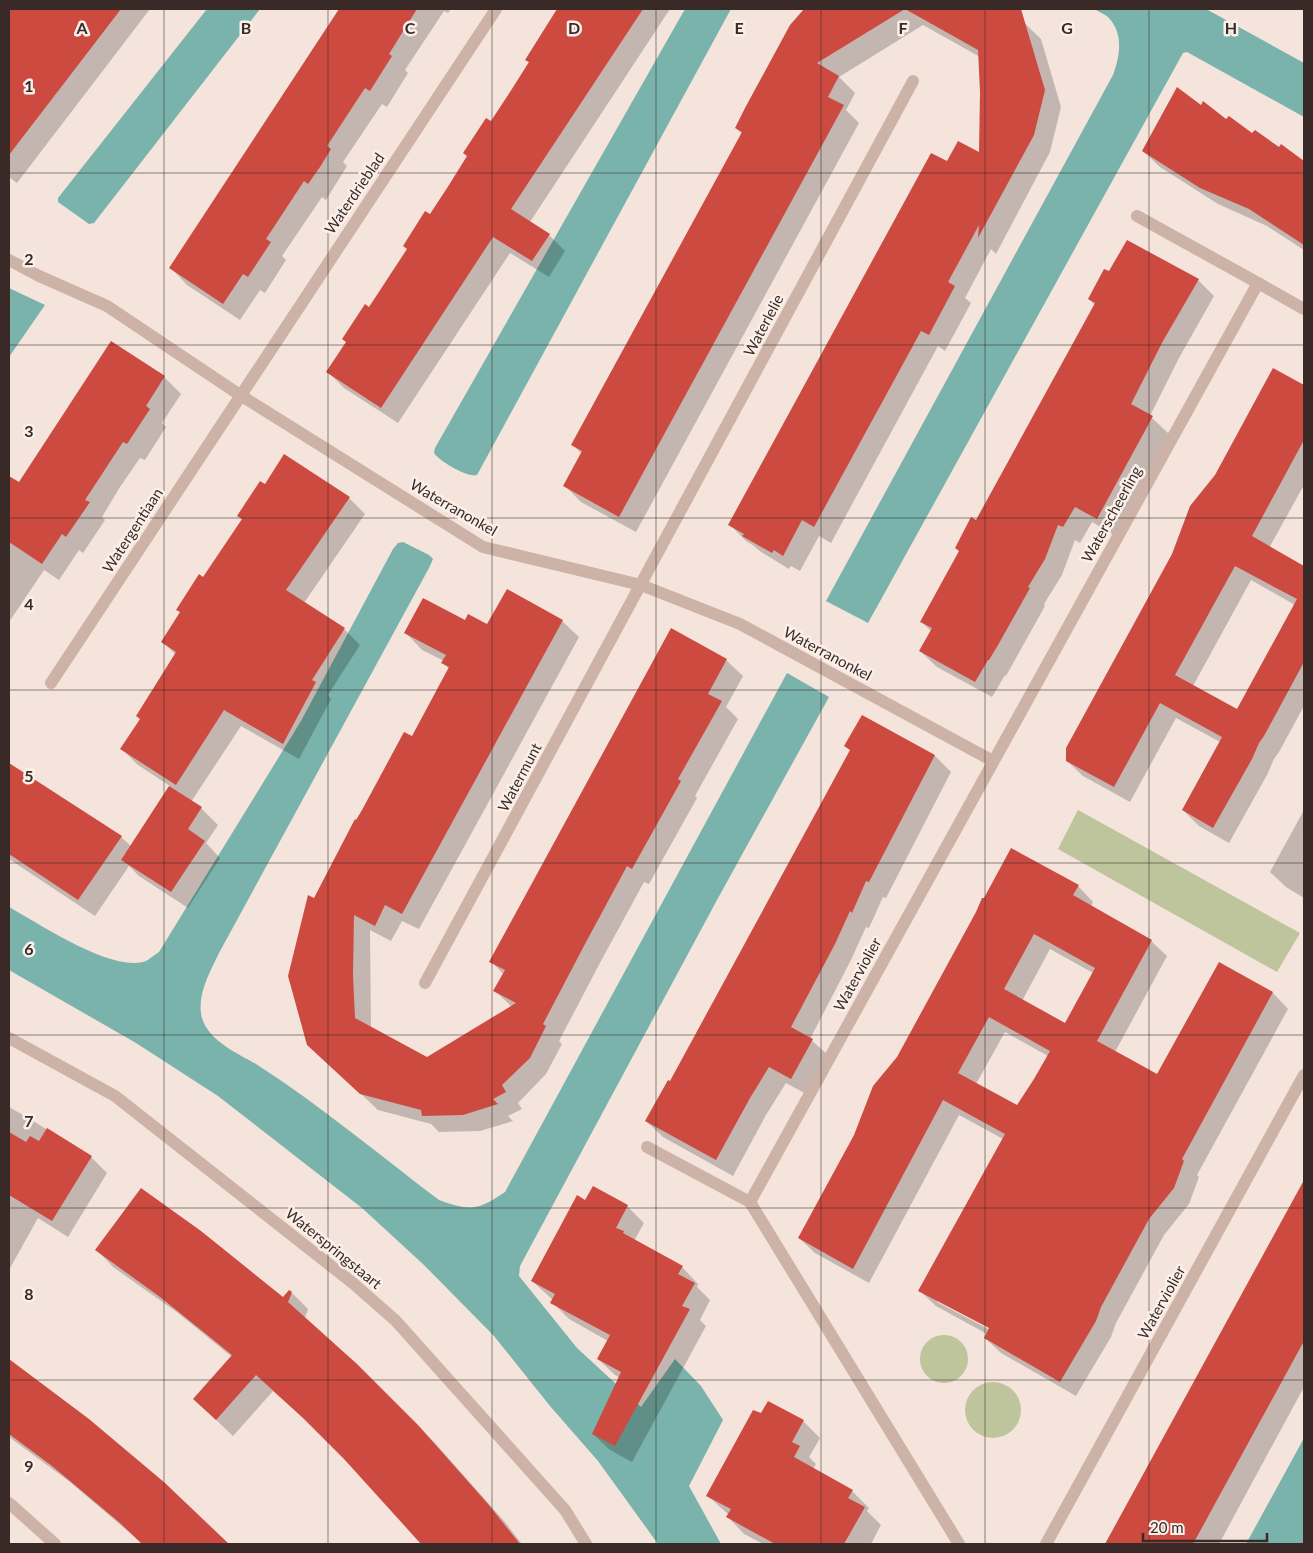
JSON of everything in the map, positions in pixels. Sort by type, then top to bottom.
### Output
[{"type":"street","name":"Waterdrieblad","points":[[240,395],[496,9]]},
{"type":"street","name":"Waterlelie","points":[[641,586],[914,80]]},
{"type":"street","points":[[1137,216],[1304,309]]},
{"type":"street","name":"Waterranonkel","points":[[9,260],[39,276],[108,306],[240,395],[483,547],[641,586],[740,624],[993,761]]},
{"type":"street","name":"Waterscheerling","points":[[993,761],[1258,283]]},
{"type":"street","name":"Watergentiaan","points":[[51,683],[240,395]]},
{"type":"street","name":"Watermunt","points":[[425,983],[641,586]]},
{"type":"street","name":"Waterviolier","points":[[750,1202],[993,761]]},
{"type":"street","name":"Waterspringstaart","points":[[9,1038],[115,1096],[354,1284],[396,1321],[565,1510],[586,1544]]},
{"type":"street","name":"Waterviolier","points":[[1046,1544],[1304,1075]]},
{"type":"street","points":[[647,1147],[750,1202],[959,1544]]},
{"type":"street","points":[[9,1504],[55,1544]]},
{"type":"green space","points":[[1078,810],[1300,933],[1277,972],[1058,849]]},
{"type":"green space","points":[[944,1335],[953,1337],[961,1342],[966,1350],[968,1359],[966,1368],[961,1376],[953,1381],[944,1383],[935,1381],[927,1376],[922,1368],[920,1359],[922,1350],[927,1342],[935,1337]]},
{"type":"green space","points":[[987,1382],[999,1382],[1013,1390],[1021,1404],[1019,1421],[1013,1430],[999,1438],[987,1438],[977,1433],[970,1426],[965,1416],[965,1404],[970,1394],[977,1387]]},
{"type":"water","points":[[207,9],[260,9],[94,223],[89,224],[58,202],[58,198]]},
{"type":"water","points":[[685,9],[731,9],[477,475],[467,474],[447,464],[437,456],[434,453],[435,448]]},
{"type":"water","points":[[1094,9],[1206,9],[1304,63],[1304,117],[1187,52],[1183,53],[868,623],[826,601],[1113,75],[1119,53],[1117,30],[1108,17]]},
{"type":"water","points":[[9,288],[45,305],[9,357]]},
{"type":"water","points":[[403,542],[429,555],[433,559],[219,953],[202,993],[201,1010],[206,1026],[224,1046],[256,1064],[303,1096],[439,1200],[458,1206],[473,1207],[487,1203],[505,1192],[787,673],[829,697],[717,900],[520,1266],[519,1276],[577,1348],[641,1407],[675,1359],[701,1386],[723,1420],[689,1486],[721,1544],[658,1544],[598,1461],[550,1406],[494,1336],[424,1265],[362,1208],[218,1096],[136,1043],[9,970],[9,907],[74,944],[111,959],[128,963],[143,962],[159,952],[301,721],[393,549],[398,543]]},
{"type":"water","points":[[1304,1438],[1304,1544],[1246,1544]]},
{"type":"building","points":[[9,9],[121,9],[9,155]]},
{"type":"building","points":[[339,9],[417,9],[389,54],[392,56],[370,91],[365,88],[327,146],[331,149],[320,167],[308,184],[304,181],[266,239],[271,242],[248,277],[243,274],[223,304],[169,268]]},
{"type":"building","points":[[557,9],[643,9],[511,209],[550,234],[532,261],[493,237],[381,408],[326,372],[346,342],[342,339],[365,304],[369,307],[407,249],[403,246],[425,211],[430,214],[449,185],[467,156],[463,153],[486,118],[491,121],[510,92],[529,62],[525,60]]},
{"type":"building","points":[[804,9],[905,9],[817,63],[839,76],[828,97],[844,105],[619,517],[563,486],[582,451],[571,445],[742,132],[735,128],[745,108],[790,25]]},
{"type":"building","points":[[905,9],[1021,9],[1045,90],[1034,135],[978,238],[979,225],[948,282],[955,286],[929,335],[921,331],[814,527],[802,520],[783,556],[774,550],[772,553],[742,536],[744,534],[728,525],[931,153],[947,161],[958,141],[979,152],[980,92],[978,50]]},
{"type":"building","points":[[1177,87],[1201,105],[1203,101],[1226,119],[1229,116],[1252,133],[1255,130],[1279,147],[1281,144],[1304,161],[1304,245],[1249,209],[1200,188],[1142,151]]},
{"type":"building","points":[[1127,240],[1199,279],[1163,341],[1131,404],[1153,416],[1097,519],[1075,507],[1063,527],[1058,525],[1045,559],[1028,587],[1030,588],[975,682],[919,651],[932,628],[920,622],[959,551],[955,548],[971,517],[976,520],[1095,303],[1088,299],[1104,269],[1109,271]]},
{"type":"building","points":[[111,341],[165,376],[146,406],[150,409],[127,444],[123,442],[85,500],[90,502],[66,537],[62,534],[42,564],[9,542],[9,476],[19,482]]},
{"type":"building","points":[[1273,368],[1304,385],[1304,440],[1252,536],[1304,566],[1304,662],[1213,828],[1182,810],[1222,737],[1160,703],[1114,787],[1066,761],[1066,748],[1172,554],[1190,506],[1215,475]],"holes":[[[1235,566],[1297,599],[1237,709],[1175,675]]]},
{"type":"building","points":[[284,454],[350,497],[286,590],[345,628],[312,680],[316,682],[283,744],[224,710],[176,785],[120,749],[140,719],[136,716],[176,652],[161,642],[180,612],[176,610],[199,574],[203,577],[242,519],[237,516],[260,481],[265,484]]},
{"type":"building","points":[[507,589],[563,620],[402,914],[385,905],[375,926],[354,915],[353,975],[355,1018],[427,1057],[516,1003],[493,991],[505,970],[489,962],[671,628],[727,659],[708,694],[722,701],[678,779],[681,781],[632,869],[627,866],[585,944],[543,1024],[546,1026],[530,1058],[502,1085],[506,1092],[493,1099],[498,1104],[463,1115],[422,1116],[421,1110],[360,1094],[307,1045],[288,976],[308,895],[314,898],[355,819],[362,810],[404,732],[412,736],[449,667],[441,663],[446,655],[404,633],[423,598],[465,620],[468,614],[487,624]]},
{"type":"building","points":[[862,715],[935,755],[869,882],[866,881],[852,913],[850,911],[835,944],[791,1027],[813,1039],[791,1079],[769,1067],[716,1160],[645,1121],[668,1080],[670,1081],[850,750],[844,746]]},
{"type":"building","points":[[9,763],[122,836],[78,900],[9,854]]},
{"type":"building","points":[[169,786],[202,807],[188,829],[205,841],[171,892],[121,860]]},
{"type":"building","points":[[1011,848],[1079,885],[1073,895],[1152,940],[1097,1041],[1157,1074],[1219,962],[1273,992],[1182,1159],[1184,1161],[1174,1188],[1149,1219],[1101,1307],[1096,1321],[1060,1382],[984,1338],[989,1328],[918,1291],[1005,1134],[943,1100],[853,1269],[798,1238],[854,1135],[873,1086],[897,1057],[982,898],[984,898]],"holes":[[[1034,934],[1095,968],[1065,1023],[1004,989]],[[989,1017],[1050,1051],[1017,1105],[958,1073]]]},
{"type":"building","points":[[47,1128],[92,1156],[52,1221],[9,1195],[9,1132],[26,1142],[30,1136],[39,1141]]},
{"type":"building","points":[[1304,1180],[1304,1341],[1193,1544],[1105,1544]]},
{"type":"building","points":[[593,1186],[628,1205],[616,1228],[683,1266],[678,1274],[695,1283],[682,1306],[690,1309],[615,1446],[592,1434],[621,1372],[597,1359],[610,1335],[550,1303],[555,1294],[531,1281],[577,1195],[585,1200]]},
{"type":"building","points":[[141,1188],[201,1231],[283,1297],[289,1290],[292,1292],[288,1302],[357,1364],[418,1425],[488,1504],[520,1544],[421,1544],[344,1459],[256,1375],[216,1420],[193,1399],[232,1355],[160,1297],[95,1250]]},
{"type":"building","points":[[9,1359],[89,1419],[165,1483],[229,1544],[142,1544],[52,1466],[9,1434]]},
{"type":"building","points":[[768,1401],[804,1420],[792,1442],[800,1446],[794,1457],[853,1490],[848,1498],[865,1507],[844,1544],[775,1544],[726,1517],[731,1509],[706,1496],[753,1410],[761,1413]]}]
